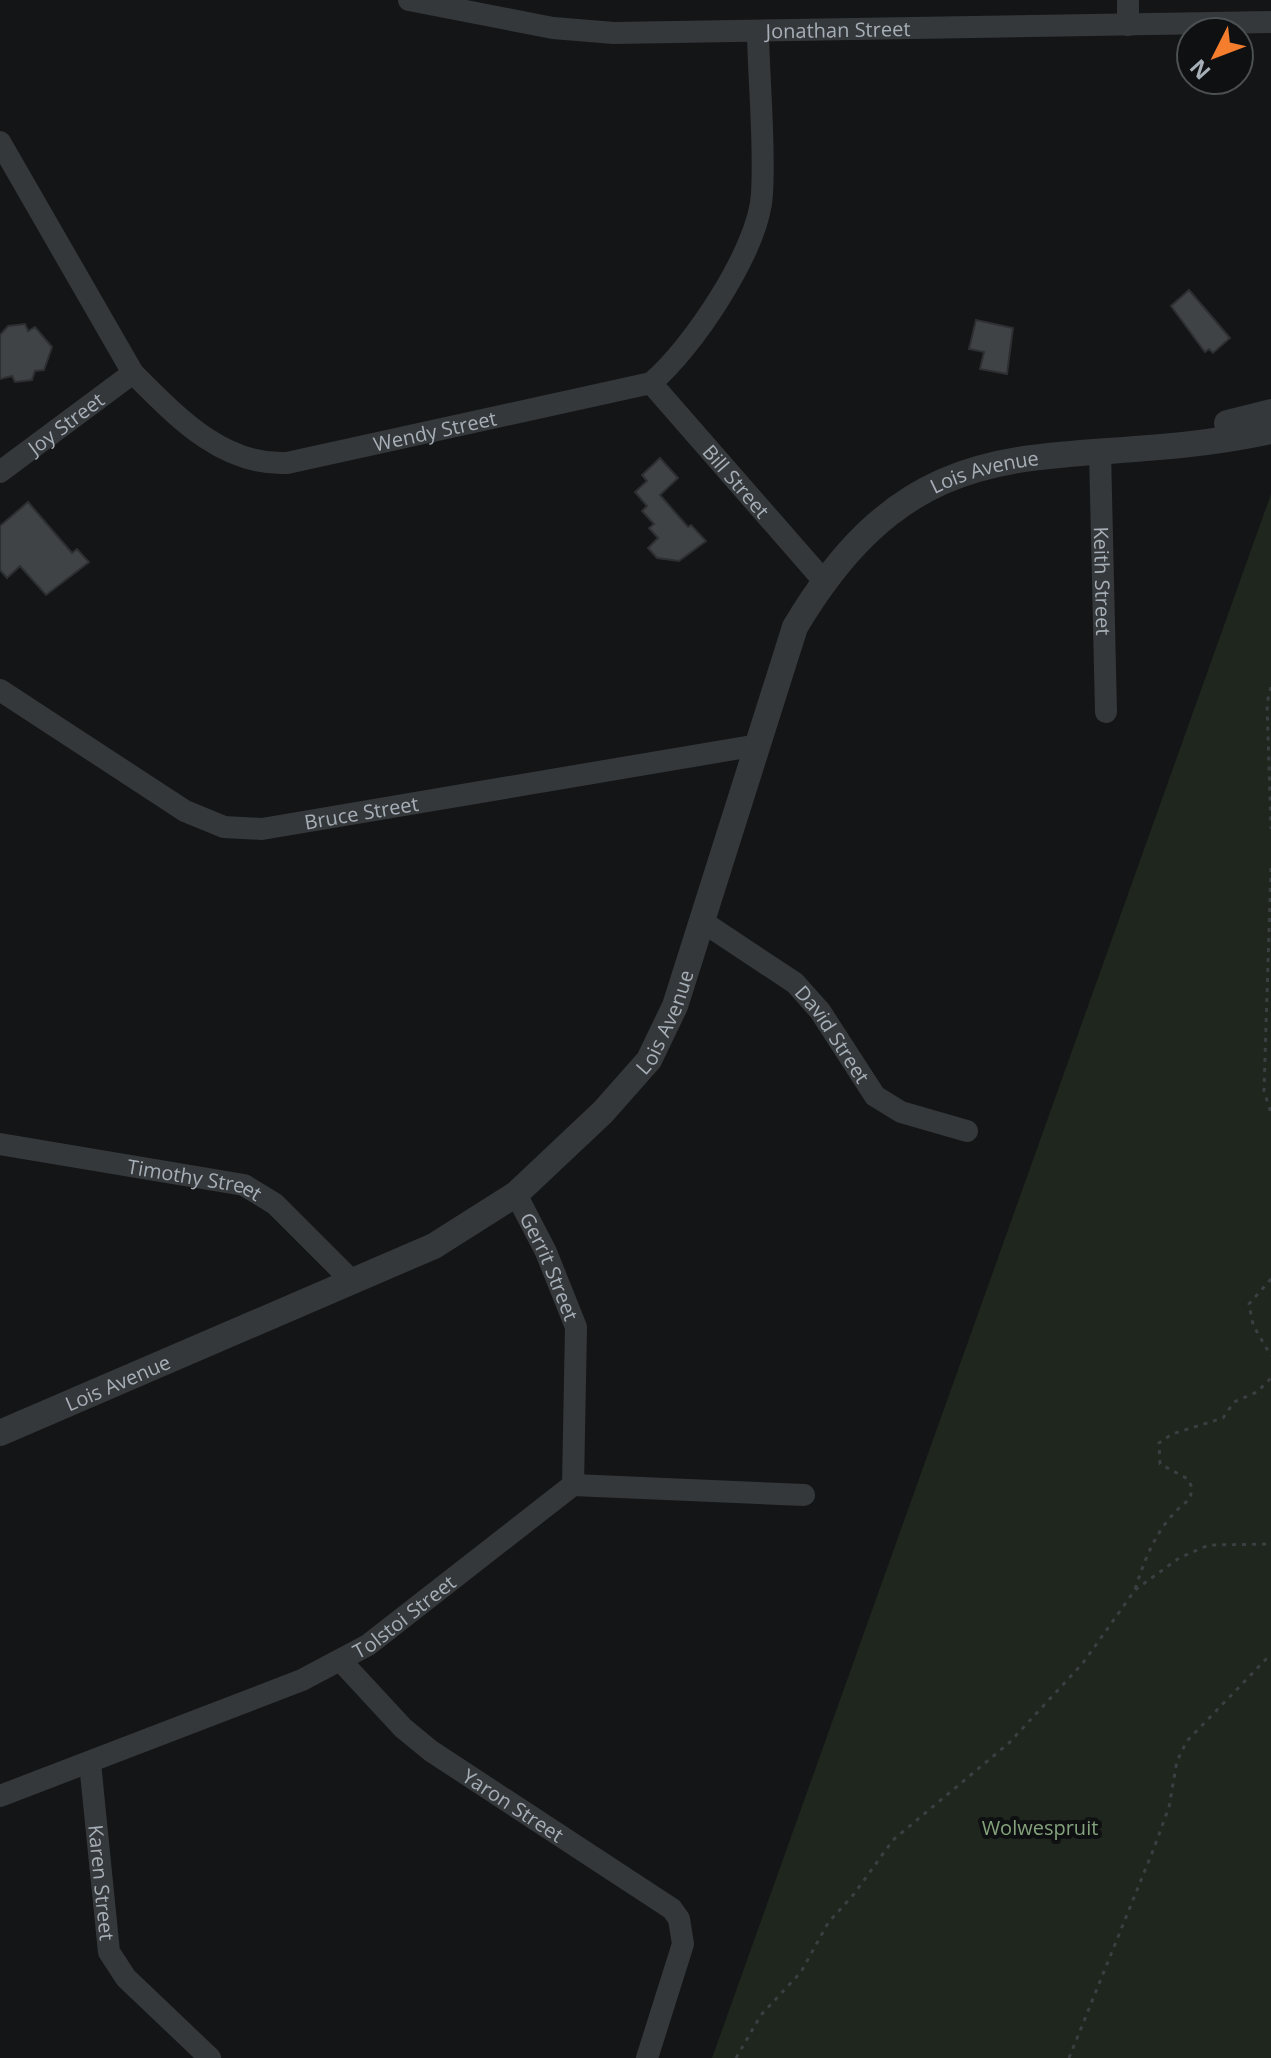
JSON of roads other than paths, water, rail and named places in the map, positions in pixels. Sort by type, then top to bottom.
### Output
[{"type":"street","name":"Jonathan Street","points":[[409,0],[553,28],[614,33],[758,33],[1271,22]]},
{"type":"street","points":[[1128,0],[1128,25]]},
{"type":"street","points":[[651,383],[669,369],[705,318],[738,265],[756,226],[762,197],[758,33]]},
{"type":"street","name":"Wendy Street","points":[[0,142],[133,373],[226,453],[267,464],[287,463],[651,383]]},
{"type":"street","name":"Joy Street","points":[[0,472],[133,373]]},
{"type":"street","name":"Bill Street","points":[[651,383],[823,580]]},
{"type":"street","name":"Lois Avenue","points":[[1106,451],[1159,433],[1271,412]]},
{"type":"street","name":"Lois Avenue","points":[[0,1433],[434,1246],[516,1194],[603,1112],[649,1060],[675,1006],[795,627],[823,580],[868,529],[890,511],[951,475],[994,462],[1162,448],[1271,431]]},
{"type":"street","name":"Keith Street","points":[[1106,451],[1106,712]]},
{"type":"street","name":"Bruce Street","points":[[0,690],[185,811],[224,827],[241,829],[262,829],[758,745]]},
{"type":"street","name":"David Street","points":[[703,922],[795,983],[820,1011],[875,1096],[901,1112],[967,1131]]},
{"type":"street","name":"Timothy Street","points":[[0,1144],[244,1185],[275,1204],[353,1282]]},
{"type":"street","name":"Gerrit Street","points":[[516,1194],[546,1252],[576,1327],[573,1485]]},
{"type":"street","points":[[573,1485],[804,1495]]},
{"type":"street","name":"Tolstoi Street","points":[[0,1796],[90,1763],[341,1661],[419,1606],[573,1485]]},
{"type":"street","name":"Yaron Street","points":[[341,1661],[403,1728],[431,1751],[664,1901],[679,1919],[683,1944],[647,2058]]},
{"type":"street","name":"Karen Street","points":[[90,1763],[109,1952],[126,1978],[210,2058]]},
{"type":"park label","name":"Wolwespruit","points":[[1040,1827]]}]
